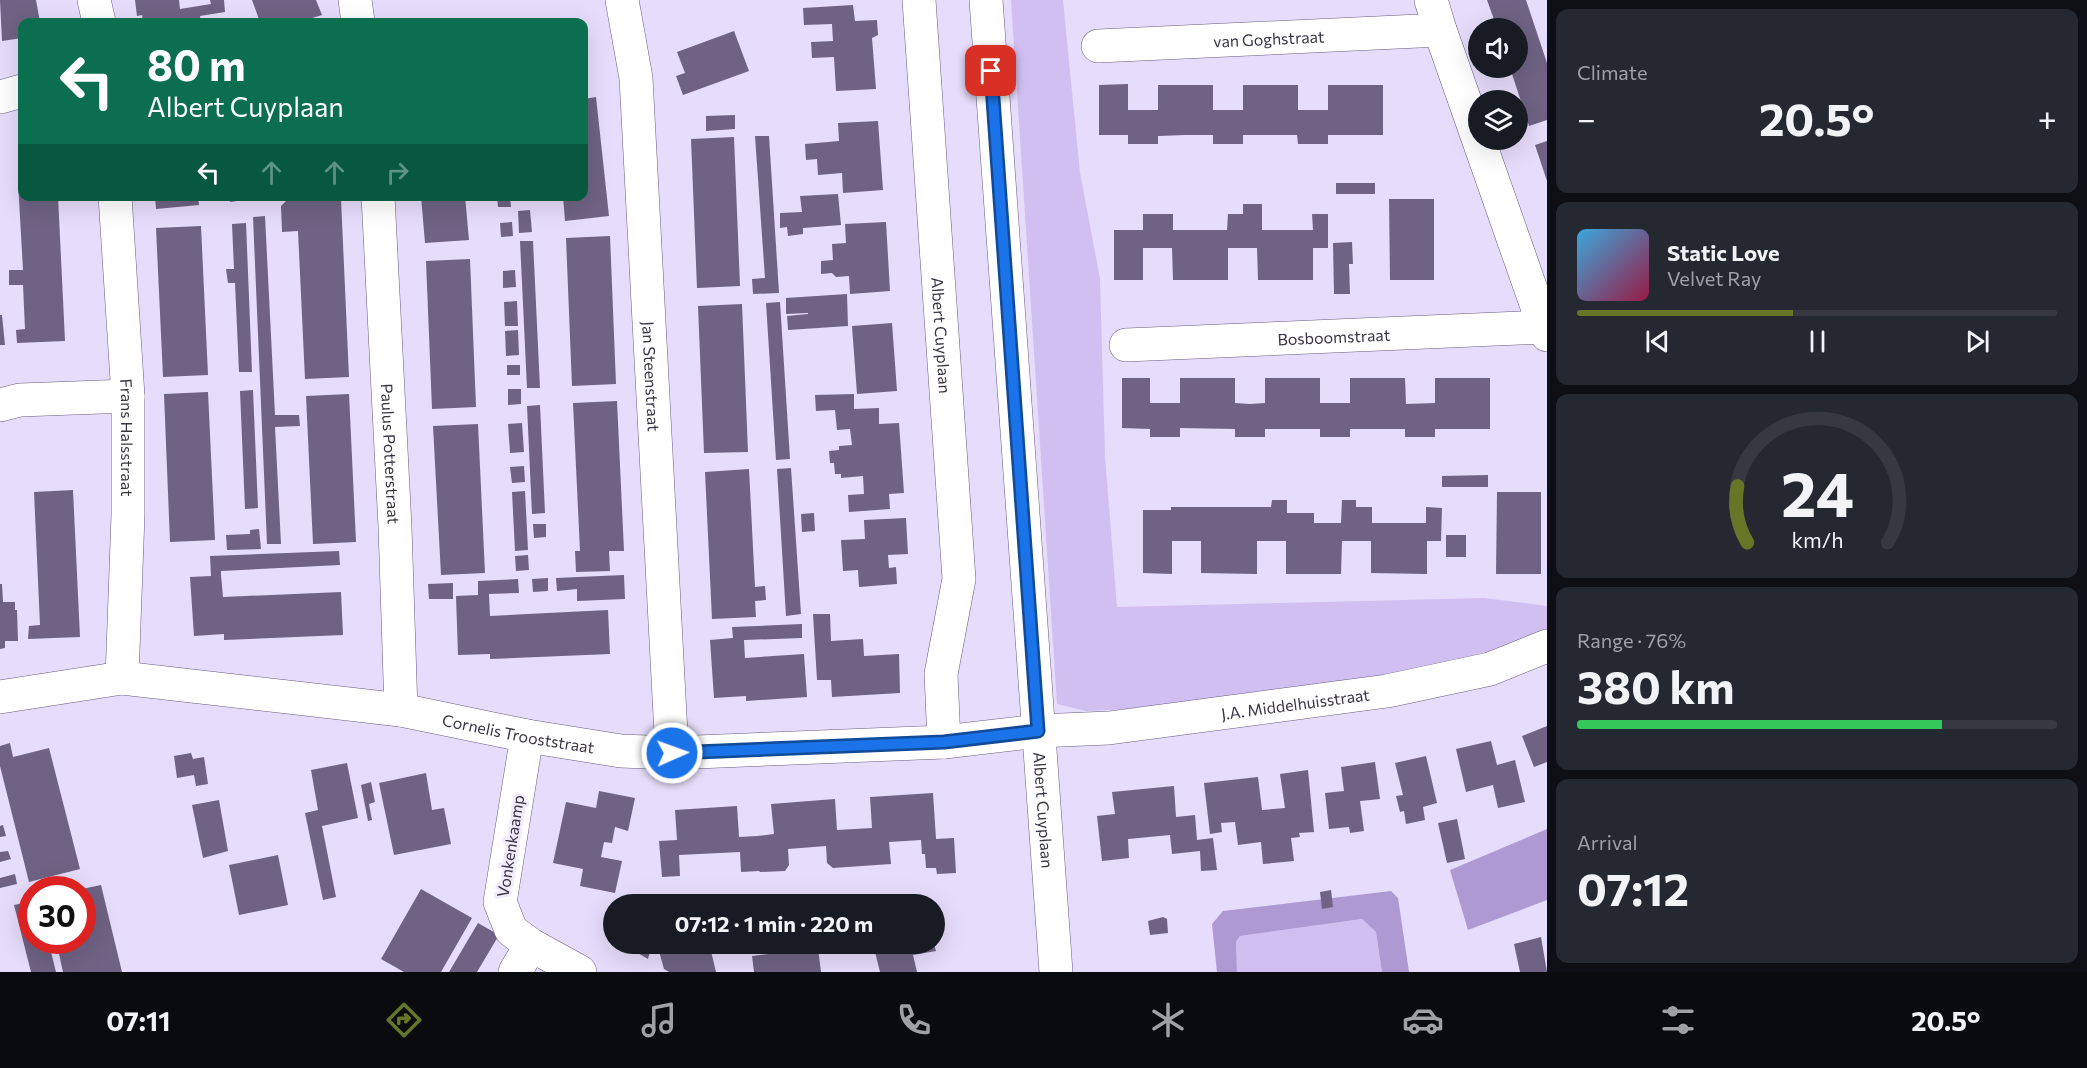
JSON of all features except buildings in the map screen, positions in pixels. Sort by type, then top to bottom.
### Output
[{"type":"street","points":[[94,0],[98,18]]},
{"type":"street","points":[[355,0],[357,18]]},
{"type":"street","name":"Jan Steenstraat","points":[[622,0],[636,78],[672,753]]},
{"type":"street","name":"Albert Cuyplaan","points":[[919,0],[959,579],[941,674],[944,742]]},
{"type":"street","name":"Albert Cuyplaan","points":[[986,0],[1056,972]]},
{"type":"street","points":[[1435,15],[1545,331]]},
{"type":"street","name":"van Goghstraat","points":[[1098,46],[1435,15]]},
{"type":"street","points":[[0,97],[18,92]]},
{"type":"street","name":"Frans Halsstraat","points":[[115,201],[128,396],[128,515],[122,678]]},
{"type":"street","name":"Paulus Potterstraat","points":[[378,201],[401,710]]},
{"type":"street","name":"Bosboomstraat","points":[[1126,345],[1545,331]]},
{"type":"street","points":[[0,405],[20,400],[128,396]]},
{"type":"street","name":"J.A. Middelhuisstraat","points":[[1038,731],[1108,728],[1387,691],[1490,669],[1547,646]]},
{"type":"street","name":"Cornelis Trooststraat","points":[[0,697],[122,678],[401,710],[527,736],[621,751],[672,753],[944,742],[1038,731]]},
{"type":"street","name":"Vonkenkaamp","points":[[527,736],[500,902],[523,958],[580,972]]},
{"type":"shaded area","points":[[1011,0],[1063,0],[1080,173],[1100,279],[1105,457],[1117,607],[1484,598],[1547,606],[1547,632],[1457,664],[1396,676],[1132,709],[1086,711],[1057,704]]},
{"type":"shaded area","points":[[1547,829],[1547,900],[1468,930],[1450,870]]},
{"type":"shaded area","points":[[1391,891],[1398,898],[1409,972],[1382,972],[1376,932],[1362,919],[1240,936],[1236,942],[1237,972],[1217,972],[1212,924],[1223,911]]},
{"type":"shaded area","points":[[1362,919],[1376,932],[1382,972],[1237,972],[1236,942],[1240,936]]},
{"type":"route","points":[[672,753],[944,742],[1038,731],[991,71]]}]
